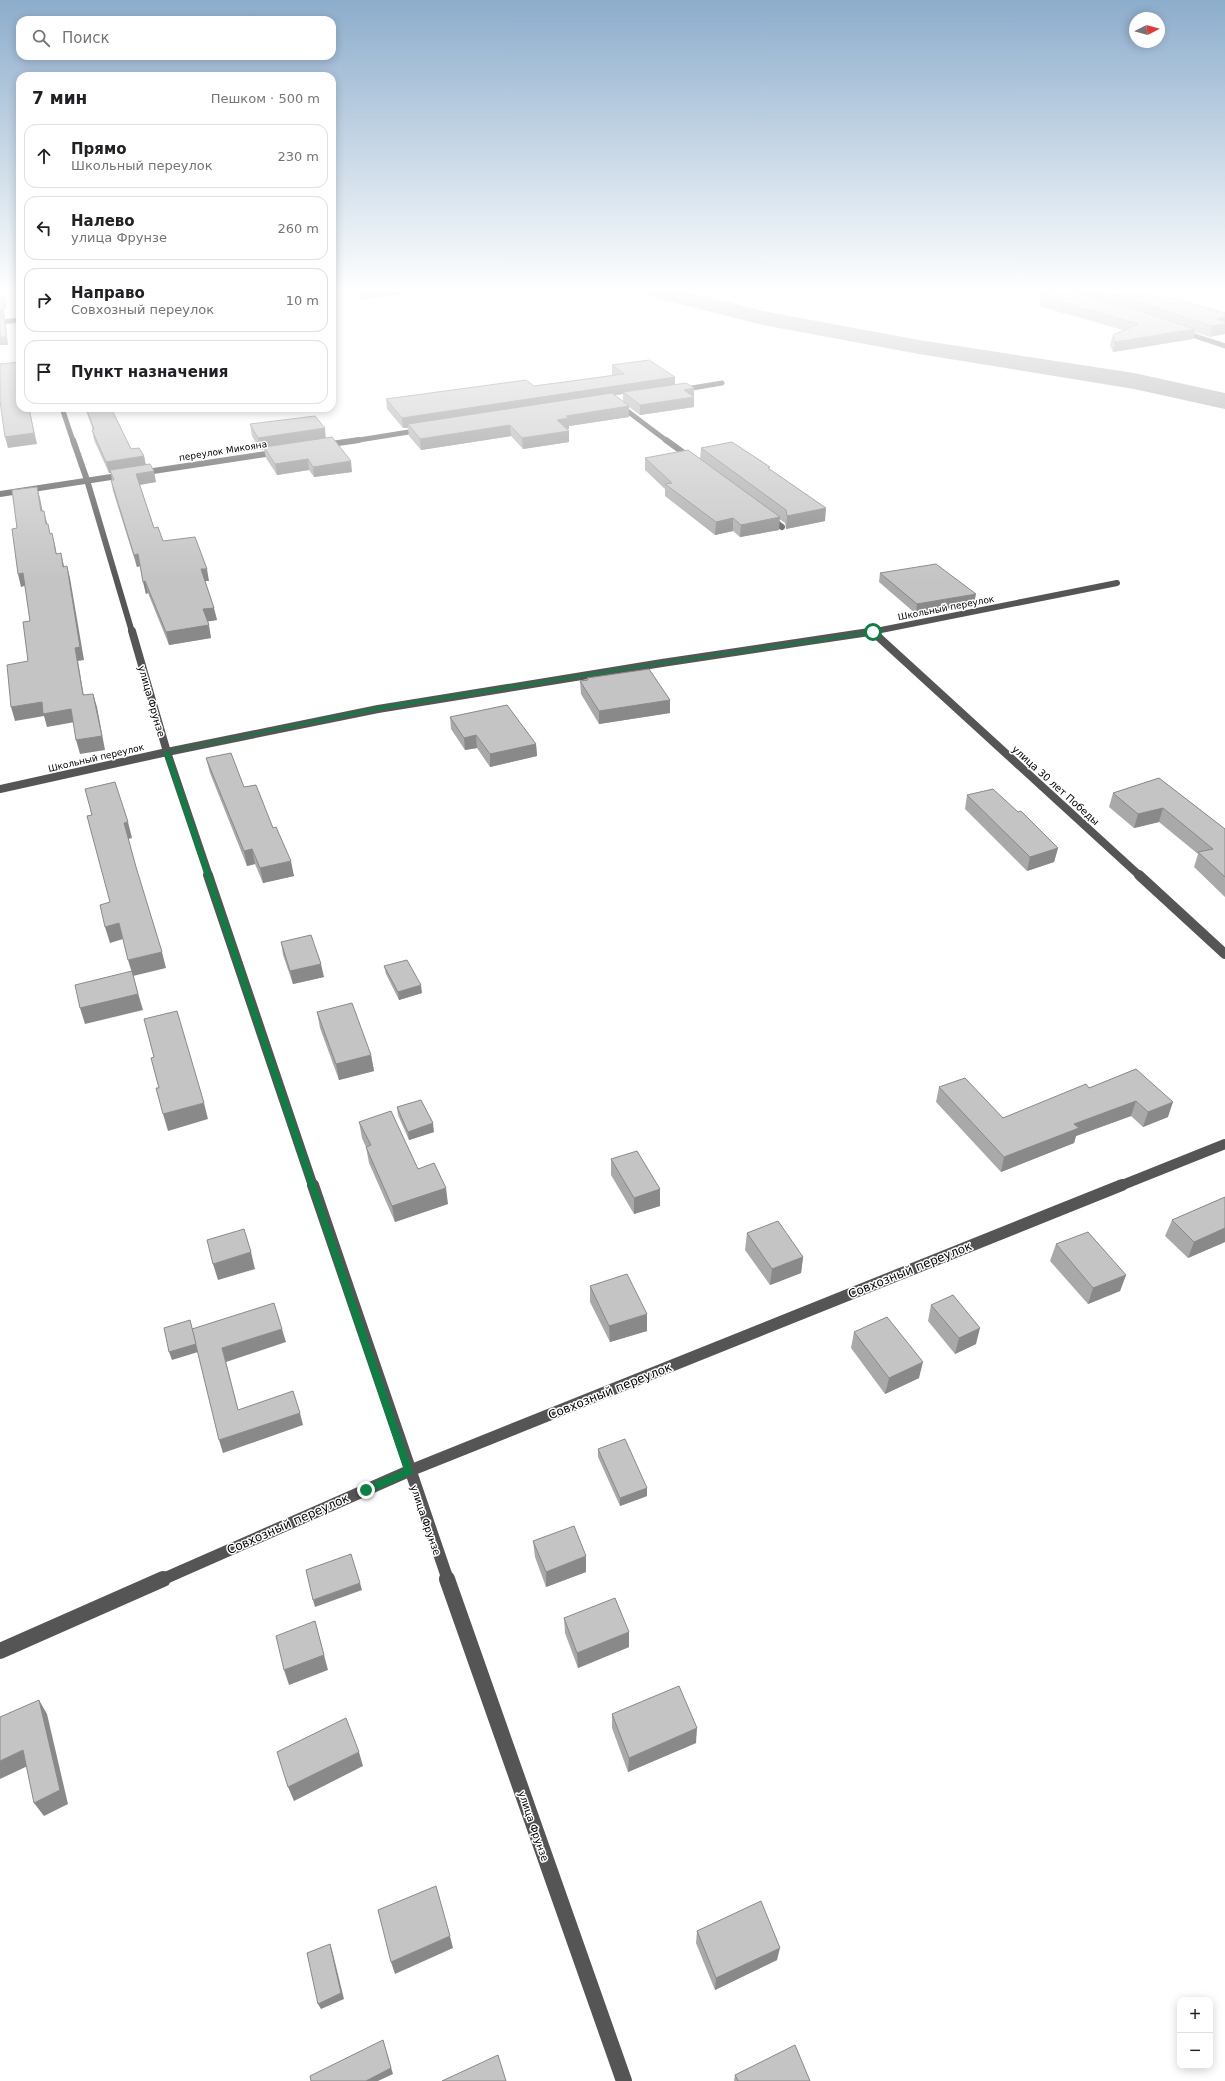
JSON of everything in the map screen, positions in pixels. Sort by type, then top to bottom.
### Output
[{"type":"street","points":[[676,391],[704,386]]},
{"type":"street","points":[[623,400],[615,401],[696,462]]},
{"type":"street","name":"улица Фрунзе","points":[[63,412],[87,480],[167,752],[409,1472],[624,2081]]},
{"type":"street","points":[[316,446],[426,430]]},
{"type":"street","name":"переулок Микояна","points":[[0,494],[284,451]]},
{"type":"street","points":[[764,513],[782,527]]},
{"type":"street","name":"Школьный переулок","points":[[0,789],[167,752],[378,709],[662,663],[873,632],[1117,583]]},
{"type":"street","name":"улица 30 лет Победы","points":[[873,632],[1225,954]]},
{"type":"street","name":"Совхозный переулок","points":[[0,1651],[409,1472],[1225,1144]]},
{"type":"building","points":[[0,386],[16,386],[16,412],[30,412],[34,433],[5,437],[0,401]]},
{"type":"building","points":[[481,386],[614,386],[402,418],[386,399]]},
{"type":"building","points":[[664,386],[691,386],[694,388],[684,390],[694,397],[640,405],[623,392]]},
{"type":"building","points":[[612,393],[629,406],[566,416],[569,418],[557,420],[569,431],[522,438],[510,425],[420,439],[408,424]]},
{"type":"building","points":[[88,412],[113,412],[131,449],[139,448],[144,456],[106,462],[92,430],[94,429]]},
{"type":"building","points":[[315,416],[325,428],[258,438],[250,424]]},
{"type":"building","points":[[332,437],[351,461],[313,467],[308,459],[275,464],[264,447]]},
{"type":"building","points":[[732,442],[770,467],[768,468],[826,508],[787,516],[786,510],[701,448]]},
{"type":"building","points":[[688,450],[780,517],[741,525],[733,518],[716,522],[665,484],[672,483],[645,458]]},
{"type":"building","points":[[150,464],[154,471],[136,474],[154,528],[158,527],[163,541],[195,537],[207,569],[201,569],[214,608],[203,609],[209,625],[166,632],[145,581],[143,582],[138,554],[134,555],[111,480],[114,480],[110,470]]},
{"type":"building","points":[[37,487],[41,511],[44,511],[46,524],[48,524],[50,534],[52,533],[56,554],[61,553],[63,567],[67,566],[80,647],[75,648],[83,695],[93,694],[102,736],[76,740],[71,709],[43,714],[42,702],[11,707],[7,665],[28,661],[23,622],[30,621],[23,573],[18,574],[12,529],[17,528],[12,490]]},
{"type":"building","points":[[936,564],[976,594],[917,604],[880,573]]},
{"type":"building","points":[[649,669],[670,700],[599,711],[580,681],[588,680],[587,678]]},
{"type":"building","points":[[507,705],[536,744],[490,754],[476,735],[464,738],[450,717]]},
{"type":"building","points":[[231,753],[244,787],[256,785],[273,828],[276,827],[291,861],[260,868],[252,849],[244,851],[206,758]]},
{"type":"building","points":[[1159,778],[1225,829],[1225,877],[1198,852],[1213,849],[1163,808],[1138,814],[1113,793]]},
{"type":"building","points":[[115,782],[128,822],[124,823],[136,867],[162,952],[128,960],[119,923],[105,927],[100,905],[110,902],[87,816],[92,815],[85,789]]},
{"type":"building","points":[[993,789],[1018,812],[1021,811],[1058,848],[1030,857],[967,795]]},
{"type":"building","points":[[311,935],[321,964],[290,971],[281,942]]},
{"type":"building","points":[[407,960],[421,985],[398,992],[384,966]]},
{"type":"building","points":[[132,971],[138,994],[80,1008],[75,985]]},
{"type":"building","points":[[352,1003],[371,1055],[336,1064],[317,1012]]},
{"type":"building","points":[[177,1011],[204,1103],[163,1114],[156,1088],[159,1088],[151,1058],[154,1057],[144,1019]]},
{"type":"building","points":[[1136,1069],[1173,1102],[1148,1112],[1136,1101],[1074,1124],[1079,1128],[1004,1157],[939,1087],[965,1078],[1003,1118],[1086,1084],[1089,1088]]},
{"type":"building","points":[[421,1100],[433,1123],[408,1132],[397,1107]]},
{"type":"building","points":[[391,1111],[418,1169],[434,1163],[446,1188],[392,1206],[366,1147],[371,1145],[359,1122]]},
{"type":"building","points":[[637,1151],[660,1189],[634,1198],[611,1159]]},
{"type":"building","points":[[1225,1197],[1225,1228],[1194,1242],[1172,1220]]},
{"type":"building","points":[[778,1221],[803,1257],[772,1269],[747,1233]]},
{"type":"building","points":[[244,1229],[251,1252],[213,1264],[207,1240]]},
{"type":"building","points":[[1088,1232],[1126,1275],[1093,1288],[1056,1244]]},
{"type":"building","points":[[627,1274],[647,1314],[609,1326],[590,1286]]},
{"type":"building","points":[[953,1295],[980,1328],[959,1338],[931,1305]]},
{"type":"building","points":[[274,1303],[282,1329],[222,1348],[238,1410],[293,1391],[300,1413],[219,1440],[192,1329]]},
{"type":"building","points":[[887,1317],[923,1362],[889,1378],[854,1332]]},
{"type":"building","points":[[190,1320],[196,1344],[169,1352],[164,1328]]},
{"type":"building","points":[[625,1439],[647,1488],[620,1498],[598,1449]]},
{"type":"building","points":[[574,1526],[586,1556],[546,1572],[533,1541]]},
{"type":"building","points":[[351,1554],[360,1583],[313,1600],[306,1570]]},
{"type":"building","points":[[615,1598],[629,1632],[577,1653],[564,1618]]},
{"type":"building","points":[[315,1621],[324,1655],[284,1670],[276,1636]]},
{"type":"building","points":[[679,1686],[697,1728],[629,1758],[612,1714]]},
{"type":"building","points":[[39,1700],[60,1790],[34,1803],[23,1750],[0,1761],[0,1717]]},
{"type":"building","points":[[346,1718],[359,1752],[288,1787],[277,1752]]},
{"type":"building","points":[[436,1886],[450,1936],[391,1962],[378,1910]]},
{"type":"building","points":[[761,1901],[780,1948],[716,1978],[697,1931]]},
{"type":"building","points":[[330,1944],[341,1993],[318,2004],[307,1953]]},
{"type":"building","points":[[383,2040],[391,2068],[366,2081],[311,2081],[310,2076]]},
{"type":"building","points":[[795,2045],[810,2081],[738,2081],[735,2075]]},
{"type":"building","points":[[498,2055],[506,2081],[442,2081]]},
{"type":"waterway","points":[[1157,386],[1225,401]]},
{"type":"route","points":[[366,1490],[409,1472],[167,752],[378,709],[662,663],[873,632]]}]
